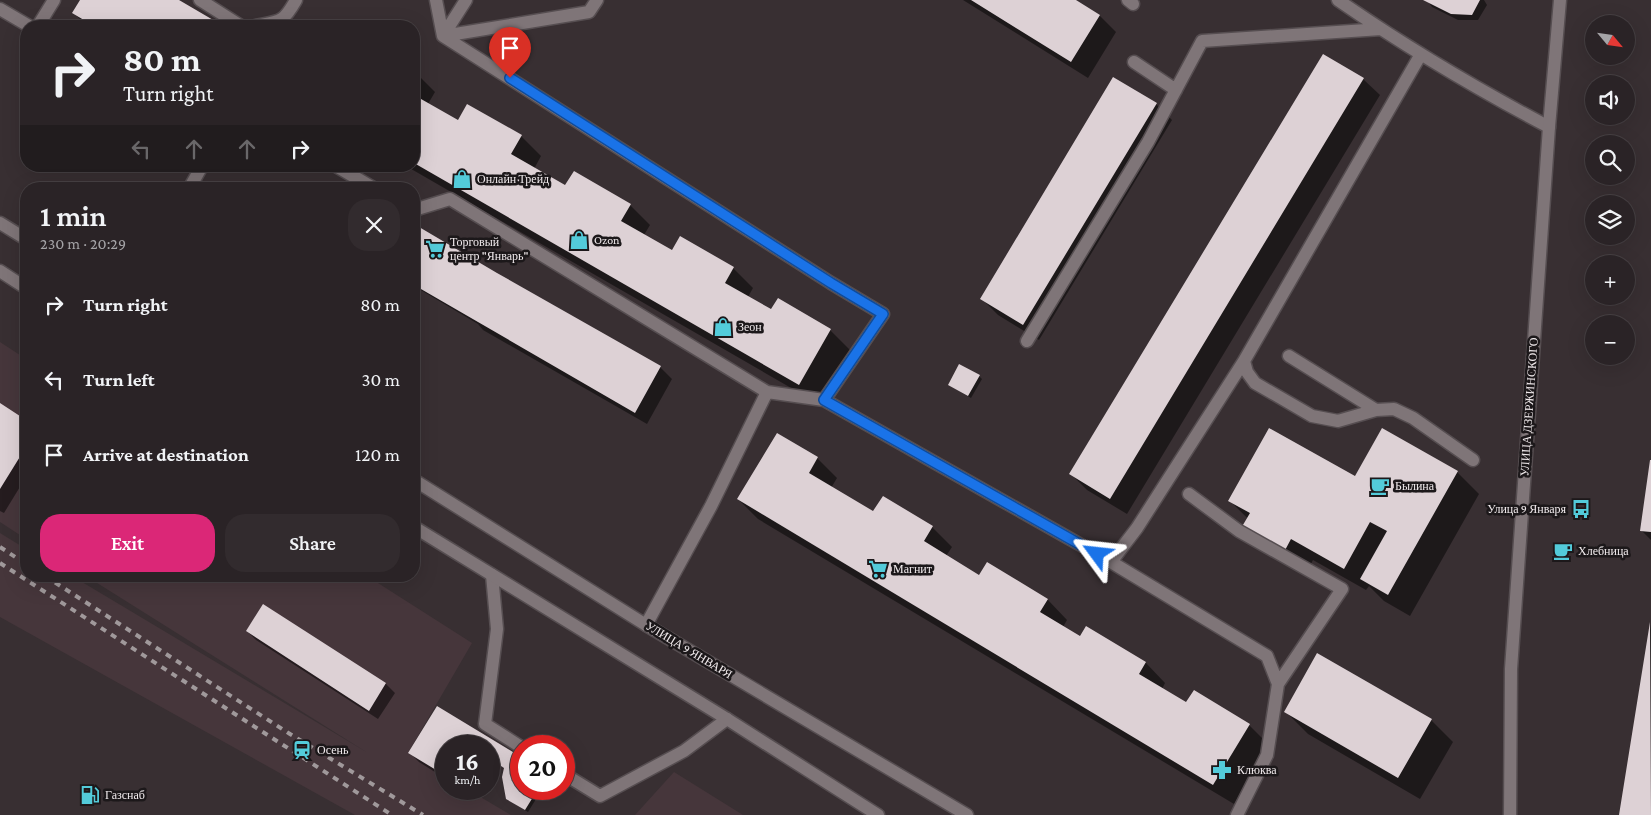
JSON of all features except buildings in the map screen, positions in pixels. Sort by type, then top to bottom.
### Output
[{"type":"main road","points":[[42,20],[54,0]]},
{"type":"main road","points":[[200,0],[232,20]]},
{"type":"main road","points":[[282,20],[287,16],[296,0]]},
{"type":"main road","points":[[436,0],[443,36],[831,283],[883,314],[824,400]]},
{"type":"main road","points":[[443,36],[466,0]]},
{"type":"main road","points":[[443,36],[589,12],[597,0]]},
{"type":"main road","points":[[1338,0],[1421,54],[1496,99],[1549,127]]},
{"type":"main road","name":"УЛИЦА ДЗЕРЖИНСКОГО","points":[[1510,815],[1511,670],[1549,127],[1560,0]]},
{"type":"main road","points":[[0,9],[20,21]]},
{"type":"main road","points":[[1027,341],[1148,142],[1202,41],[1381,29]]},
{"type":"main road","points":[[1111,562],[1137,528],[1244,361],[1421,54]]},
{"type":"main road","points":[[1134,62],[1176,90]]},
{"type":"main road","points":[[346,172],[363,182]]},
{"type":"main road","points":[[420,208],[450,199],[767,392],[824,400],[1111,562],[1267,656],[1278,684]]},
{"type":"main road","points":[[0,222],[20,235]]},
{"type":"main road","points":[[0,271],[20,284]]},
{"type":"main road","points":[[1289,356],[1376,410]]},
{"type":"main road","points":[[1244,361],[1247,372],[1255,383],[1312,416],[1338,421],[1376,410],[1394,409],[1413,418],[1472,460]]},
{"type":"main road","points":[[646,625],[711,506],[767,392]]},
{"type":"main road","name":"УЛИЦА 9 ЯНВАРЯ","points":[[420,484],[646,625],[967,815]]},
{"type":"main road","points":[[1189,494],[1239,531],[1342,589],[1278,684],[1267,755],[1238,815]]},
{"type":"main road","points":[[420,531],[728,719],[878,815]]},
{"type":"main road","points":[[492,575],[497,628],[485,724],[510,740]]},
{"type":"main road","points":[[575,781],[600,796],[684,751],[728,719]]},
{"type":"shaded area","points":[[0,342],[20,355],[20,535],[0,522]]},
{"type":"shaded area","points":[[0,533],[20,545],[20,582],[82,582],[368,753],[96,582],[376,582],[472,643],[408,753],[435,769],[435,800],[486,800],[511,815],[355,815],[0,617]]},
{"type":"shaded area","points":[[674,772],[743,815],[635,815]]},
{"type":"railway","points":[[0,547],[20,560]]},
{"type":"railway","points":[[0,563],[20,576]]},
{"type":"railway","points":[[30,582],[392,815]]},
{"type":"railway","points":[[54,582],[290,734],[423,815]]},
{"type":"place","name":"Онлайн Трейд","points":[[462,179]]},
{"type":"place","name":"Ozon","points":[[579,240]]},
{"type":"place","name":"Торговый центр \"Январь\"","points":[[435,249]]},
{"type":"place","name":"Зеон","points":[[723,327]]},
{"type":"place","name":"Былина","points":[[1380,486]]},
{"type":"place","name":"Улица 9 Января","points":[[1581,509]]},
{"type":"place","name":"Хлебница","points":[[1563,551]]},
{"type":"place","name":"Магнит","points":[[878,569]]},
{"type":"place","name":"Осень","points":[[302,750]]},
{"type":"place","name":"Клюква","points":[[1222,770]]},
{"type":"place","name":"Газснаб","points":[[90,795]]},
{"type":"route","points":[[510,78],[831,283],[883,314],[824,400],[1097,554]]}]
